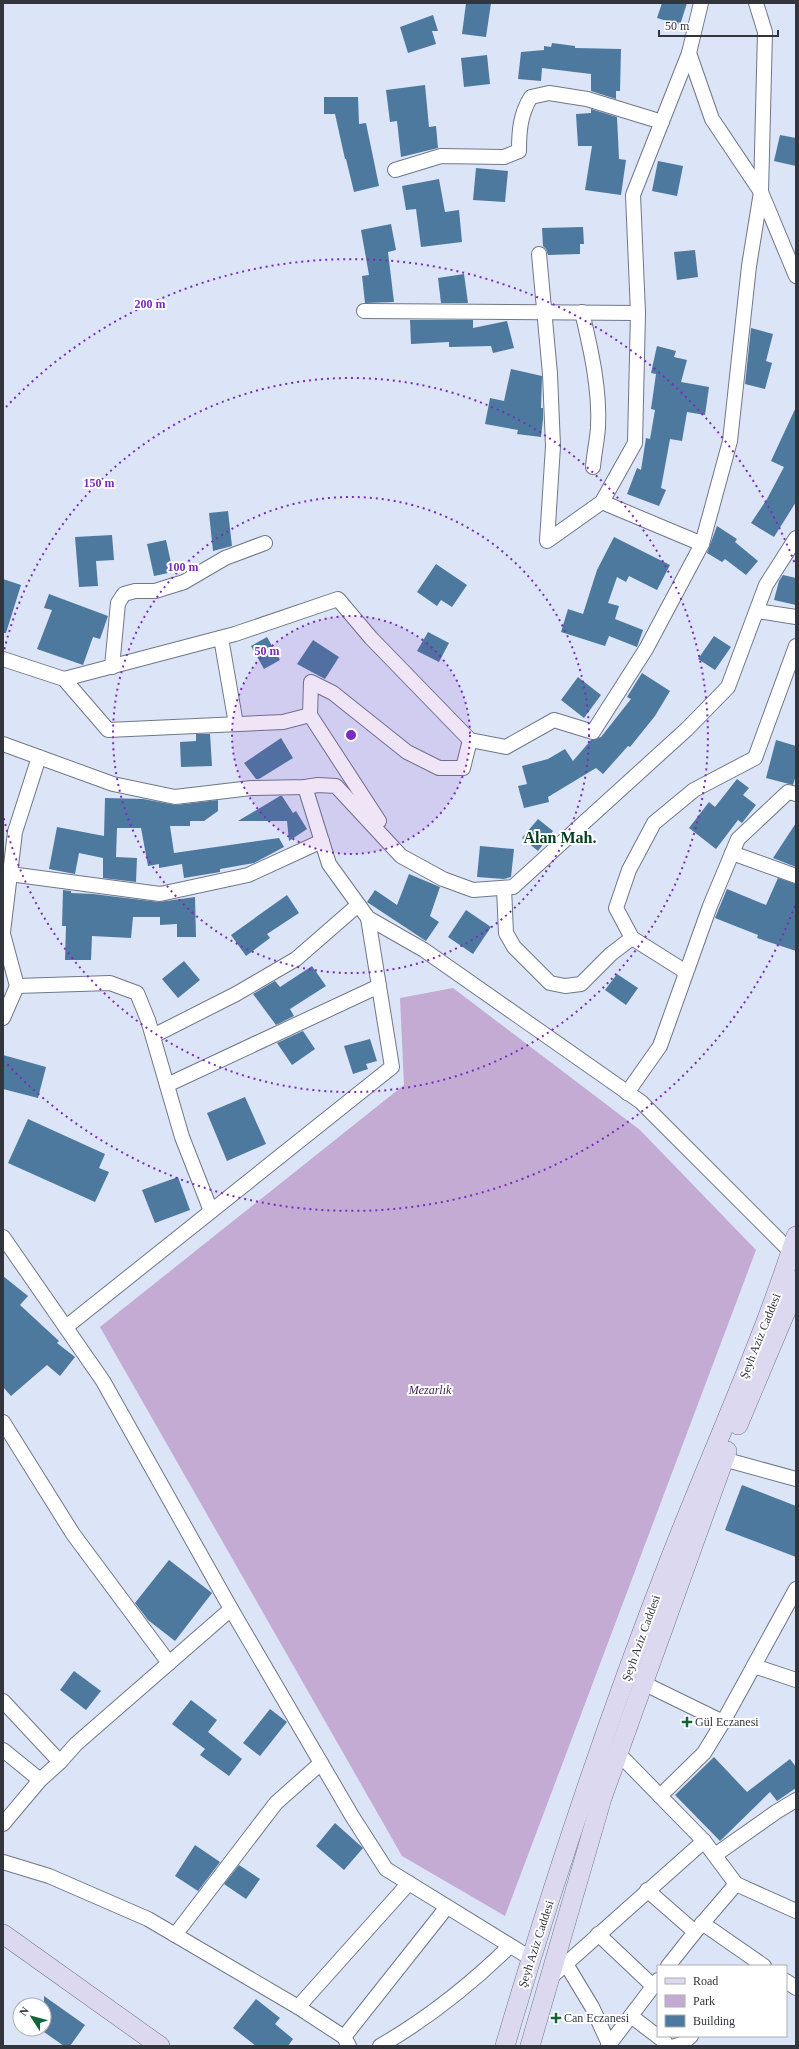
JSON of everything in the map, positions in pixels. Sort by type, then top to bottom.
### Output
[{"type":"main road","name":"Şeyh Aziz Caddesi","points":[[505,2046],[587,1787],[670,1560],[786,1311],[794,1250]]},
{"type":"main road","name":"Şeyh Aziz Caddesi","points":[[530,2046],[602,1798],[643,1683],[718,1457]]},
{"type":"main road","points":[[3,1934],[160,2046]]},
{"type":"street","points":[[540,254],[550,374],[553,446],[547,542],[602,502],[636,443],[638,313],[633,195],[689,53],[701,3]]},
{"type":"street","points":[[64,679],[221,638],[338,599],[371,638],[470,740],[506,747],[554,720],[593,732],[646,649],[702,544],[730,441],[749,266],[761,192],[766,32],[756,3]]},
{"type":"street","points":[[689,53],[712,119],[761,192],[796,276]]},
{"type":"street","points":[[395,170],[441,156],[504,157],[519,151],[519,131],[524,108],[531,97],[548,93],[587,99],[662,122]]},
{"type":"street","points":[[364,311],[638,313]]},
{"type":"street","points":[[582,312],[591,351],[597,391],[598,428],[593,467]]},
{"type":"street","points":[[602,502],[702,544]]},
{"type":"street","points":[[3,744],[113,784],[175,797],[252,788],[305,787],[318,785],[336,786],[401,856],[443,879],[473,890],[513,887],[686,729],[728,687],[766,585],[796,538]]},
{"type":"street","points":[[112,667],[118,603],[124,594],[156,591],[184,582],[225,558],[265,543]]},
{"type":"street","points":[[757,611],[796,617]]},
{"type":"street","points":[[221,638],[236,724]]},
{"type":"street","points":[[686,972],[632,938],[616,908],[629,870],[654,823],[694,790],[755,758],[796,646]]},
{"type":"street","points":[[3,659],[64,679],[108,730],[283,722],[310,715]]},
{"type":"street","points":[[401,856],[310,715],[311,682],[334,693],[407,752],[439,768],[463,768],[470,740]]},
{"type":"street","points":[[3,1018],[17,986],[3,933],[6,873],[15,832],[39,757]]},
{"type":"street","points":[[305,787],[329,864],[368,918],[424,950],[641,1102],[794,1250]]},
{"type":"street","points":[[627,1092],[660,1046],[710,906],[738,839],[788,792],[796,794]]},
{"type":"street","points":[[6,873],[160,894],[248,875],[322,841]]},
{"type":"street","points":[[732,854],[796,876]]},
{"type":"street","points":[[504,888],[506,933],[514,947],[550,983],[565,986],[581,984],[611,954],[632,938]]},
{"type":"street","points":[[153,1036],[236,994],[296,959],[358,905]]},
{"type":"street","points":[[66,1327],[392,1066],[368,918]]},
{"type":"street","points":[[17,986],[110,983],[137,993],[153,1036],[182,1138],[211,1211]]},
{"type":"street","points":[[167,1085],[379,986]]},
{"type":"street","points":[[3,1237],[103,1381],[231,1609],[352,1816],[386,1869],[532,1959]]},
{"type":"street","points":[[3,1422],[73,1534],[169,1663]]},
{"type":"street","points":[[718,1457],[796,1479]]},
{"type":"street","points":[[660,1796],[704,1753],[723,1722],[796,1589]]},
{"type":"street","points":[[3,1824],[40,1780],[60,1762],[76,1744],[231,1609]]},
{"type":"street","points":[[754,1666],[796,1680]]},
{"type":"street","points":[[643,1683],[723,1722]]},
{"type":"street","points":[[3,1701],[60,1762]]},
{"type":"street","points":[[3,1750],[40,1780]]},
{"type":"street","points":[[618,1753],[704,1841],[736,1884],[796,1911]]},
{"type":"street","points":[[175,1935],[276,1803],[321,1763]]},
{"type":"street","points":[[715,1856],[776,1812],[796,1800]]},
{"type":"street","points":[[550,1978],[647,1890],[704,1841]]},
{"type":"street","points":[[3,1862],[49,1876],[148,1919],[298,2007],[347,2042],[447,1907]]},
{"type":"street","points":[[298,2007],[409,1883]]},
{"type":"street","points":[[669,1965],[698,1927],[736,1884]]},
{"type":"street","points":[[647,1890],[698,1927],[762,1965]]},
{"type":"street","points":[[566,1964],[592,2007],[608,2045],[656,1983],[598,1934]]},
{"type":"street","points":[[380,2046],[409,2029],[480,1975],[510,1946]]},
{"type":"street","points":[[787,1982],[796,1988]]},
{"type":"street","points":[[631,2016],[657,2036]]},
{"type":"street","points":[[658,2037],[668,2046]]},
{"type":"street","points":[[675,2046],[682,2044],[690,2037]]},
{"type":"green space","name":"Mezarlık","points":[[453,988],[640,1130],[756,1250],[505,1916],[402,1856],[100,1327],[404,1085],[400,998]]},
{"type":"building","points":[[466,3],[491,3],[486,37],[462,34]]},
{"type":"building","points":[[662,3],[687,3],[680,25],[657,18]]},
{"type":"building","points":[[433,15],[438,31],[432,31],[436,44],[408,53],[400,27]]},
{"type":"building","points":[[552,43],[575,46],[575,48],[621,49],[620,91],[616,91],[616,99],[591,91],[591,74],[542,68],[541,81],[518,79],[521,52],[544,50],[544,46],[551,47]]},
{"type":"building","points":[[487,55],[490,84],[464,87],[461,58]]},
{"type":"building","points":[[425,85],[429,127],[436,126],[438,148],[401,157],[397,121],[390,122],[386,90]]},
{"type":"building","points":[[324,97],[358,97],[359,124],[366,123],[379,186],[354,192],[335,114],[324,114]]},
{"type":"building","points":[[591,109],[617,117],[619,159],[626,160],[621,195],[585,190],[592,146],[578,146],[576,114],[591,113]]},
{"type":"building","points":[[780,135],[796,138],[796,166],[774,161]]},
{"type":"building","points":[[658,161],[683,166],[677,196],[652,191]]},
{"type":"building","points":[[476,168],[508,171],[505,202],[473,200]]},
{"type":"building","points":[[439,179],[445,212],[459,210],[462,242],[421,247],[416,209],[406,210],[402,186]]},
{"type":"building","points":[[391,224],[396,250],[388,252],[394,302],[365,303],[362,276],[369,275],[361,230]]},
{"type":"building","points":[[583,227],[584,244],[580,244],[580,254],[548,255],[543,246],[542,228]]},
{"type":"building","points":[[695,250],[698,277],[677,280],[674,252]]},
{"type":"building","points":[[464,274],[468,303],[441,303],[438,278]]},
{"type":"building","points":[[410,320],[473,320],[473,328],[507,321],[514,348],[493,353],[491,346],[449,347],[449,342],[411,344]]},
{"type":"building","points":[[751,328],[773,334],[766,361],[772,363],[765,389],[745,384]]},
{"type":"building","points":[[657,346],[676,351],[674,357],[687,360],[681,382],[709,387],[705,415],[687,412],[682,441],[670,439],[661,488],[666,490],[659,506],[627,494],[637,468],[641,470],[646,438],[650,439],[655,410],[651,409],[656,374],[651,373]]},
{"type":"building","points":[[511,369],[542,376],[541,408],[543,408],[543,419],[541,437],[517,434],[518,430],[485,424],[490,398],[504,401]]},
{"type":"building","points":[[796,407],[796,502],[774,537],[751,523],[767,499],[784,467],[771,461]]},
{"type":"building","points":[[228,511],[232,546],[213,551],[209,513]]},
{"type":"building","points":[[717,526],[737,539],[735,542],[758,561],[746,575],[725,559],[722,562],[707,553]]},
{"type":"building","points":[[112,535],[114,560],[96,561],[98,586],[79,587],[75,537]]},
{"type":"building","points":[[614,537],[670,565],[657,590],[629,576],[626,582],[617,577],[608,603],[619,606],[615,619],[643,630],[637,647],[609,636],[605,646],[561,632],[568,609],[583,614],[597,570]]},
{"type":"building","points":[[166,540],[173,572],[154,576],[147,544]]},
{"type":"building","points":[[436,564],[467,585],[452,607],[441,600],[437,606],[417,592]]},
{"type":"building","points":[[783,575],[796,578],[796,605],[774,600],[779,581]]},
{"type":"building","points":[[3,579],[21,585],[6,633],[3,633]]},
{"type":"building","points":[[49,594],[108,616],[100,639],[93,637],[83,665],[37,649],[52,610],[44,608]]},
{"type":"building","points":[[428,632],[449,643],[439,662],[417,651]]},
{"type":"building","points":[[714,636],[731,647],[715,670],[698,659]]},
{"type":"building","points":[[267,637],[280,660],[264,669],[251,646]]},
{"type":"building","points":[[313,640],[339,657],[325,679],[297,664]]},
{"type":"building","points":[[642,673],[670,691],[655,716],[630,747],[628,746],[603,774],[596,768],[548,797],[549,802],[524,808],[518,786],[527,784],[522,766],[548,759],[565,749],[573,761],[591,740],[601,737],[631,699],[627,697]]},
{"type":"building","points":[[578,677],[601,695],[584,718],[561,700]]},
{"type":"building","points":[[196,734],[210,734],[212,766],[181,767],[180,742],[196,741]]},
{"type":"building","points":[[281,738],[293,758],[259,779],[256,779],[244,763]]},
{"type":"building","points":[[776,740],[796,746],[796,775],[793,785],[766,778]]},
{"type":"building","points":[[737,779],[749,788],[743,795],[756,805],[742,823],[738,820],[716,849],[689,828],[709,802],[715,807]]},
{"type":"building","points":[[282,796],[293,813],[296,811],[307,829],[289,841],[287,821],[238,821]]},
{"type":"building","points":[[105,798],[143,799],[176,805],[218,800],[218,811],[204,821],[190,821],[190,826],[170,826],[174,853],[279,838],[284,847],[254,863],[220,869],[220,872],[184,878],[182,864],[159,868],[159,864],[148,866],[141,828],[117,828],[116,857],[137,858],[136,882],[103,878],[103,858],[79,853],[75,874],[49,869],[57,827],[104,836]]},
{"type":"building","points":[[538,819],[553,831],[538,851],[522,838]]},
{"type":"building","points":[[796,823],[796,867],[773,858]]},
{"type":"building","points":[[480,846],[514,849],[511,877],[504,879],[477,877]]},
{"type":"building","points":[[409,874],[440,887],[430,916],[439,922],[426,941],[367,902],[375,890],[397,905]]},
{"type":"building","points":[[778,878],[796,884],[796,951],[757,938],[758,935],[715,918],[727,889],[766,905]]},
{"type":"building","points":[[63,890],[71,891],[71,893],[93,894],[159,902],[195,897],[196,937],[177,937],[177,924],[160,925],[160,917],[133,917],[131,938],[92,936],[91,960],[65,960],[66,926],[62,926]]},
{"type":"building","points":[[287,895],[299,913],[267,934],[270,938],[246,956],[231,935]]},
{"type":"building","points":[[466,910],[491,927],[473,954],[448,937]]},
{"type":"building","points":[[184,961],[200,980],[178,998],[162,979]]},
{"type":"building","points":[[312,966],[326,986],[290,1009],[294,1016],[276,1025],[253,994],[275,981],[280,987]]},
{"type":"building","points":[[617,974],[638,988],[626,1005],[605,990]]},
{"type":"building","points":[[303,1031],[315,1049],[292,1065],[277,1043]]},
{"type":"building","points":[[370,1039],[377,1061],[366,1064],[368,1069],[353,1074],[344,1046]]},
{"type":"building","points":[[3,1055],[46,1067],[38,1098],[3,1089]]},
{"type":"building","points":[[245,1097],[266,1144],[227,1161],[207,1113]]},
{"type":"building","points":[[28,1119],[105,1154],[99,1168],[109,1172],[95,1202],[8,1163]]},
{"type":"building","points":[[178,1177],[190,1210],[155,1223],[142,1190]]},
{"type":"building","points":[[3,1276],[28,1296],[20,1305],[59,1341],[57,1343],[75,1357],[60,1376],[47,1365],[11,1396],[3,1387]]},
{"type":"building","points":[[742,1485],[796,1506],[796,1557],[725,1530]]},
{"type":"building","points":[[169,1560],[212,1593],[175,1641],[148,1620],[135,1603]]},
{"type":"building","points":[[74,1671],[101,1691],[86,1710],[60,1690]]},
{"type":"building","points":[[191,1700],[217,1720],[208,1732],[242,1759],[229,1776],[200,1755],[205,1749],[172,1724]]},
{"type":"building","points":[[270,1709],[287,1722],[260,1756],[243,1743]]},
{"type":"building","points":[[714,1757],[747,1792],[790,1759],[796,1767],[796,1788],[777,1801],[770,1792],[720,1841],[675,1795]]},
{"type":"building","points":[[335,1823],[363,1848],[344,1870],[316,1846]]},
{"type":"building","points":[[195,1845],[220,1862],[198,1891],[175,1876]]},
{"type":"building","points":[[239,1865],[260,1879],[246,1899],[224,1884]]},
{"type":"building","points":[[256,1999],[280,2018],[275,2024],[293,2039],[288,2046],[256,2046],[233,2028]]},
{"type":"building","points":[[52,2002],[85,2025],[70,2046],[64,2046],[51,2037]]},
{"type":"place","name":"Gül Eczanesi","points":[[687,1722]]},
{"type":"place","name":"Can Eczanesi","points":[[556,2018]]},
{"type":"district","name":"Alan Mah.","points":[[560,837]]}]
